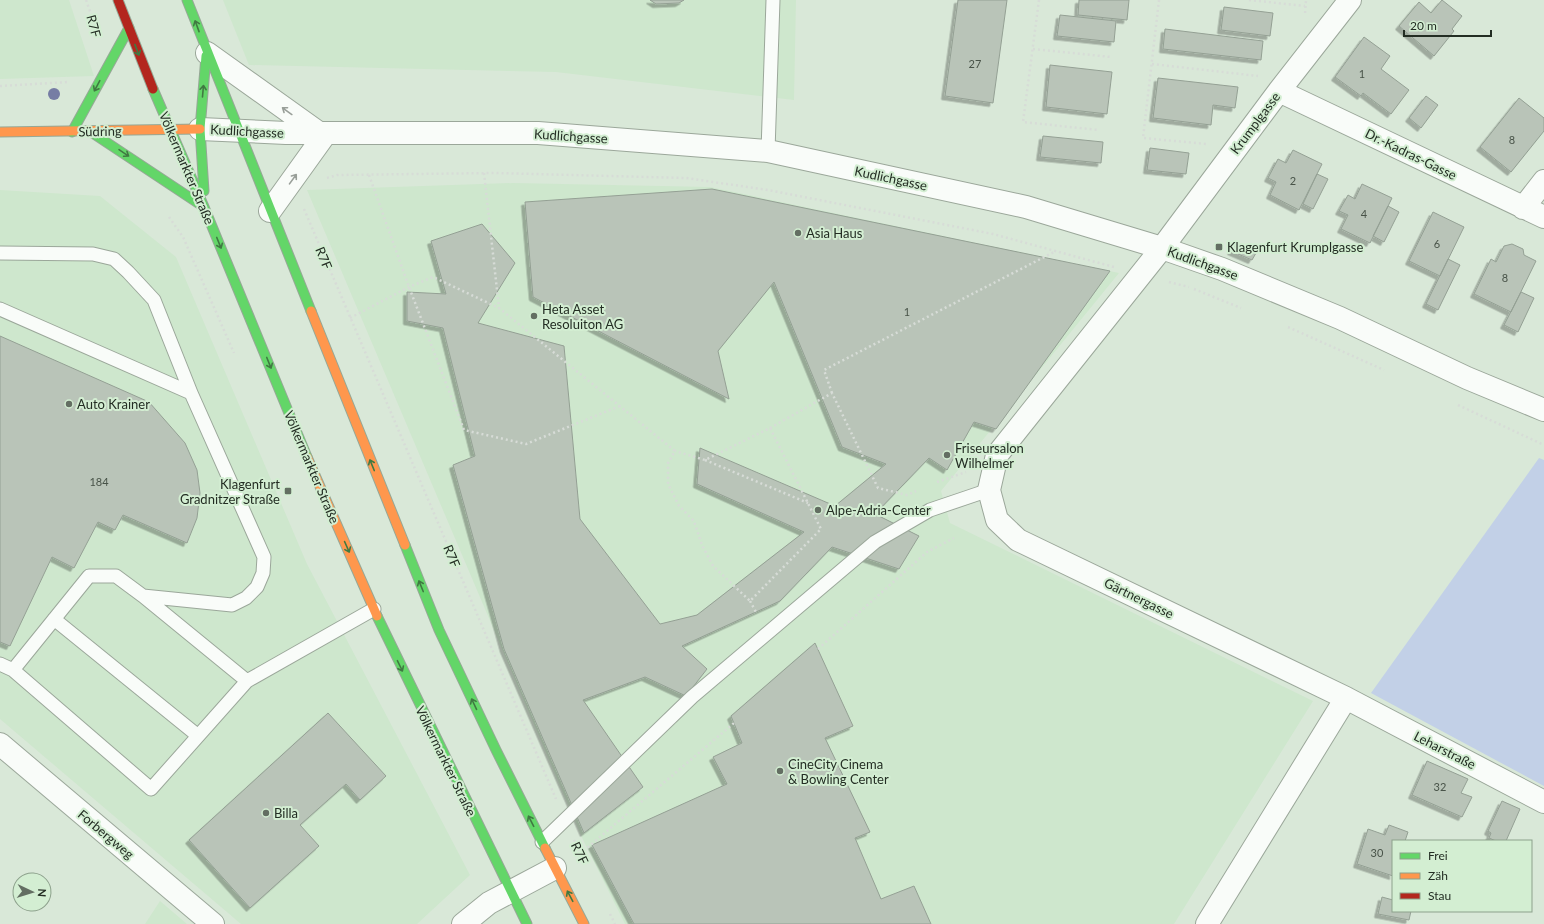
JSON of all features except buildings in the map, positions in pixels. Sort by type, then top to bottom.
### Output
[{"type":"main road","name":"Völkermarkter Straße","points":[[118,0],[139,56],[204,207],[309,461],[374,609],[527,924]]},
{"type":"main road","points":[[187,0],[438,630],[496,750],[584,924]]},
{"type":"main road","points":[[72,132],[129,28]]},
{"type":"main road","points":[[204,207],[200,129],[207,53]]},
{"type":"main road","name":"Südring","points":[[0,132],[92,132],[200,129]]},
{"type":"main road","points":[[92,132],[204,207]]},
{"type":"street","name":"Krumplgasse","points":[[1162,248],[1284,85],[1350,0]]},
{"type":"street","points":[[207,53],[322,133],[270,211]]},
{"type":"street","name":"Dr.-Kadras-Gasse","points":[[1284,85],[1523,208],[1544,217]]},
{"type":"street","name":"Kudlichgasse","points":[[200,129],[286,133],[538,133],[768,151],[1026,207],[1162,248],[1222,269],[1340,318],[1467,378],[1544,410]]},
{"type":"street","points":[[1523,208],[1544,181]]},
{"type":"street","name":"Gärtnergasse","points":[[1162,248],[997,455],[991,483],[997,520],[1018,540],[1346,698]]},
{"type":"street","points":[[1207,924],[1346,698]]},
{"type":"street","name":"Leharstraße","points":[[1346,698],[1544,802]]},
{"type":"street","name":"Forbergweg","points":[[0,744],[213,924]]},
{"type":"street","points":[[463,924],[490,902],[555,868]]},
{"type":"lane","points":[[768,151],[773,0]]},
{"type":"lane","points":[[0,253],[93,254],[114,259],[154,300],[190,393],[264,557],[263,573],[257,587],[246,598],[232,606],[144,596]]},
{"type":"lane","points":[[0,309],[190,393]]},
{"type":"lane","points":[[542,842],[692,696],[875,542],[930,510],[991,483]]},
{"type":"lane","points":[[13,670],[89,576],[116,576],[144,596],[247,681]]},
{"type":"lane","points":[[0,664],[13,670],[151,789],[247,681],[374,609]]},
{"type":"lane","points":[[54,619],[198,736]]},
{"type":"path","name":"R7F","points":[[86,0],[98,38]]},
{"type":"path","points":[[1039,0],[1024,122],[1098,130]]},
{"type":"path","points":[[1159,0],[1144,138],[1238,147]]},
{"type":"path","points":[[1249,0],[1305,6]]},
{"type":"path","points":[[1033,48],[1111,57]]},
{"type":"path","points":[[1152,64],[1284,85]]},
{"type":"path","points":[[0,86],[74,81]]},
{"type":"path","points":[[484,174],[499,308]]},
{"type":"path","points":[[324,178],[369,175],[484,174],[686,178],[768,190],[993,234],[1191,288],[1243,308]]},
{"type":"path","points":[[369,175],[409,287],[464,430],[526,444],[620,406]]},
{"type":"path","name":"R7F","points":[[302,206],[565,820],[587,868]]},
{"type":"path","points":[[922,489],[907,495],[878,488],[832,393],[824,370],[1056,251]]},
{"type":"path","points":[[350,318],[409,287],[433,277],[499,308],[675,450],[705,460],[808,503]]},
{"type":"path","points":[[1286,326],[1387,372]]},
{"type":"path","points":[[705,460],[770,428],[832,393]]},
{"type":"path","points":[[1451,402],[1544,445]]},
{"type":"path","points":[[675,450],[668,463],[668,484],[679,506],[694,521],[702,545],[713,566],[750,601],[821,529],[770,428]]},
{"type":"path","points":[[936,483],[965,472],[991,483]]},
{"type":"path","points":[[818,649],[927,552],[954,538]]},
{"type":"path","points":[[580,854],[734,723]]},
{"type":"path","points":[[608,910],[615,924]]},
{"type":"shaded area","points":[[0,0],[69,0],[94,76],[0,79]]},
{"type":"shaded area","points":[[223,0],[796,0],[794,100],[556,72],[249,65]]},
{"type":"shaded area","points":[[513,183],[710,187],[1119,273],[941,491],[950,523],[1313,701],[1174,924],[625,924],[584,842],[307,190]]},
{"type":"shaded area","points":[[0,190],[100,196],[176,257],[307,564],[470,875],[417,924],[241,924],[0,719]]},
{"type":"shaded area","points":[[1539,458],[1544,460],[1544,786],[1371,693]]},
{"type":"shaded area","points":[[160,901],[187,924],[145,924]]},
{"type":"traffic: fast","points":[[187,0],[311,311]]},
{"type":"traffic: fast","points":[[72,132],[129,28]]},
{"type":"traffic: fast","points":[[204,191],[200,129],[206,56]]},
{"type":"traffic: fast","points":[[153,89],[204,207],[307,457]]},
{"type":"traffic: fast","points":[[91,132],[204,207]]},
{"type":"traffic: fast","points":[[405,545],[439,630],[496,750],[545,848]]},
{"type":"traffic: fast","points":[[377,616],[527,924]]},
{"type":"traffic: slow","points":[[0,132],[200,129]]},
{"type":"traffic: slow","points":[[311,311],[405,545]]},
{"type":"traffic: slow","points":[[307,457],[377,616]]},
{"type":"traffic: slow","points":[[545,848],[584,924]]},
{"type":"traffic: jam","points":[[118,0],[153,89]]},
{"type":"place","name":"Asia Haus","points":[[798,233]]},
{"type":"place","name":"Klagenfurt Krumplgasse","points":[[1219,247]]},
{"type":"place","name":"Heta Asset Resoluiton AG","points":[[534,316]]},
{"type":"place","name":"Auto Krainer","points":[[69,404]]},
{"type":"place","name":"Friseursalon Wilhelmer","points":[[947,455]]},
{"type":"place","name":"Klagenfurt Gradnitzer Straße","points":[[288,491]]},
{"type":"place","name":"Alpe-Adria-Center","points":[[818,510]]},
{"type":"place","name":"CineCity Cinema & Bowling Center","points":[[780,771]]},
{"type":"place","name":"Billa","points":[[266,813]]}]
